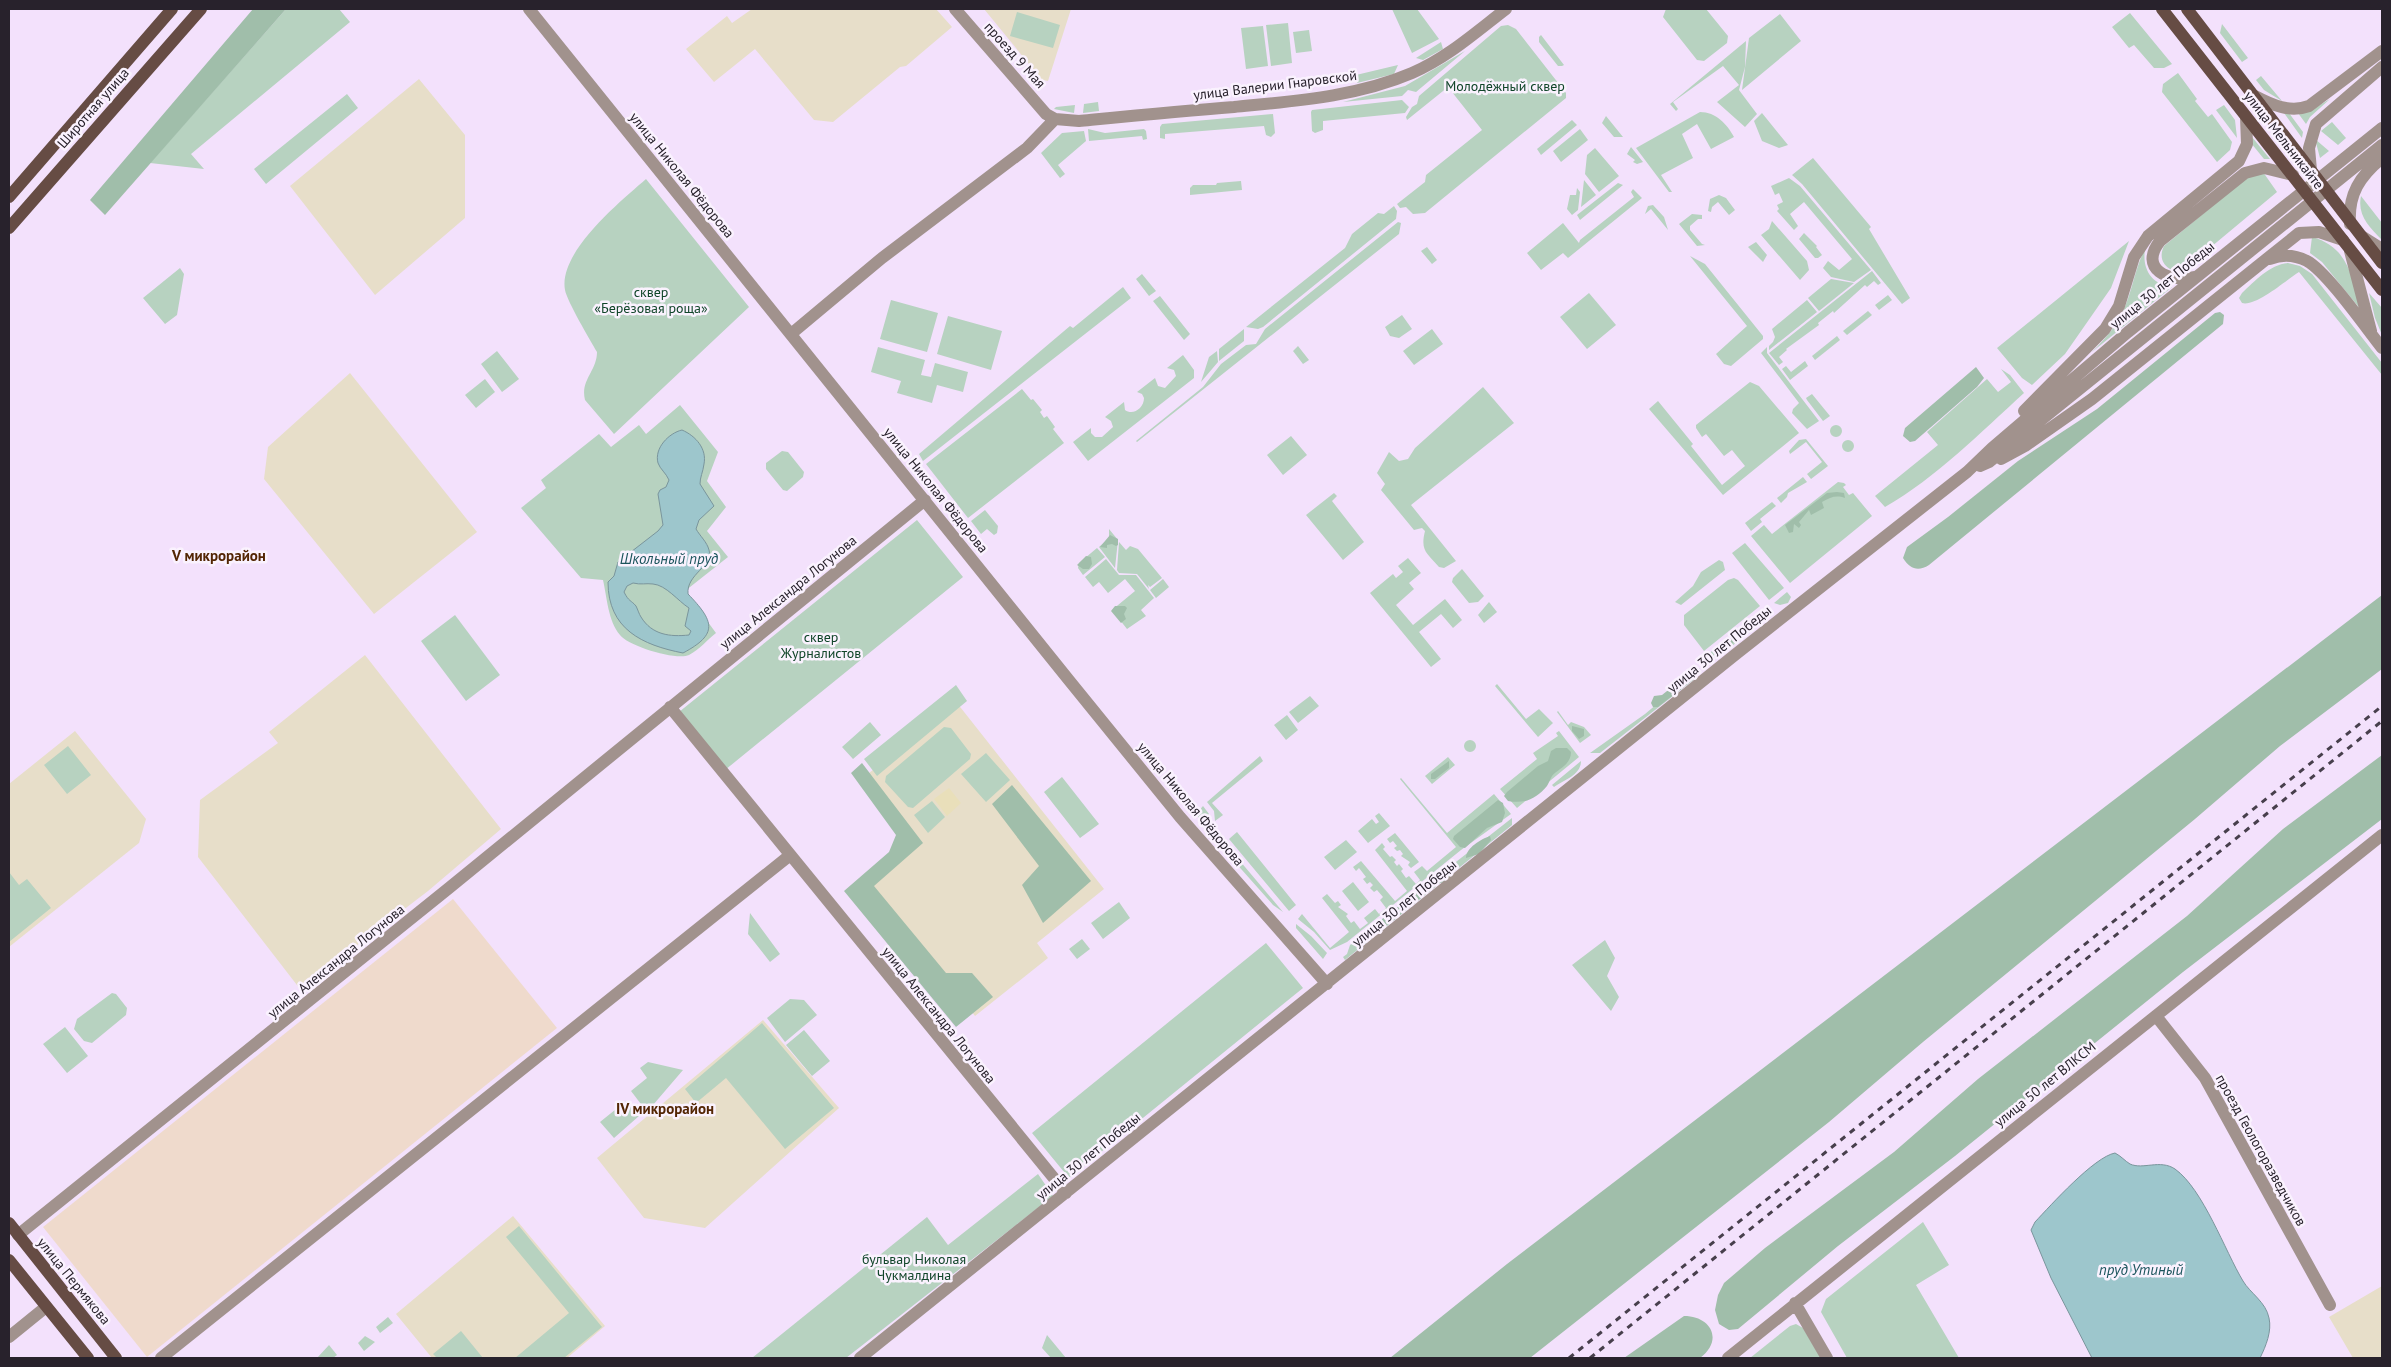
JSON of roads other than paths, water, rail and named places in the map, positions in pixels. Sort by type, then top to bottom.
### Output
[{"type":"main road","name":"Широтная улица","points":[[9,197],[172,9]]},
{"type":"main road","name":"Широтная улица","points":[[9,228],[201,9]]},
{"type":"main road","name":"улица Мельникайте","points":[[2162,9],[2382,290]]},
{"type":"main road","name":"улица Мельникайте","points":[[2188,9],[2382,263]]},
{"type":"main road","name":"улица Пермякова","points":[[9,1224],[116,1358]]},
{"type":"main road","points":[[9,1260],[88,1358]]},
{"type":"street","name":"улица Николая Фёдорова","points":[[529,9],[1180,817],[1327,984]]},
{"type":"street","name":"проезд 9 Мая","points":[[955,9],[1046,114],[1055,120]]},
{"type":"street","name":"улица Валерии Гнаровской","points":[[1055,120],[1079,121],[1279,102],[1367,89],[1391,82],[1430,64],[1453,50],[1506,9]]},
{"type":"street","points":[[2256,96],[2284,108],[2301,109],[2309,106],[2382,51]]},
{"type":"street","points":[[2311,170],[2309,148],[2316,124],[2382,67]]},
{"type":"street","points":[[1992,448],[2036,399],[2105,329],[2119,306],[2134,257],[2148,236],[2239,161],[2247,144],[2246,117]]},
{"type":"street","points":[[790,334],[882,258],[1026,148],[1055,120]]},
{"type":"street","name":"улица 30 лет Победы","points":[[860,1358],[1736,654],[1966,472],[2196,276],[2382,128]]},
{"type":"street","name":"улица 30 лет Победы","points":[[1966,472],[1989,462],[2382,145]]},
{"type":"street","points":[[2382,158],[2362,177],[2356,186],[2350,210],[2354,228],[2382,249]]},
{"type":"street","points":[[2196,276],[2177,280],[2159,272],[2152,260],[2152,254],[2160,241],[2245,173],[2264,168],[2293,176]]},
{"type":"street","points":[[1989,462],[2006,457],[2092,399],[2299,233],[2319,232],[2345,242],[2354,261],[2372,335]]},
{"type":"street","points":[[2261,263],[2281,256],[2296,257],[2309,262],[2320,272],[2382,348]]},
{"type":"street","name":"улица Александра Логунова","points":[[18,1235],[449,888],[924,500]]},
{"type":"street","name":"улица Александра Логунова","points":[[670,707],[789,856],[1066,1193]]},
{"type":"street","name":"улица 50 лет ВЛКСМ","points":[[1728,1358],[2382,835]]},
{"type":"street","points":[[161,1358],[789,856]]},
{"type":"street","name":"проезд Геологоразведчиков","points":[[2156,1016],[2205,1078],[2330,1305]]},
{"type":"street","points":[[1795,1303],[1827,1358]]},
{"type":"street","points":[[9,1337],[46,1307]]},
{"type":"water","name":"Школьный пруд","points":[[682,430],[692,436],[702,448],[704,467],[700,484],[714,506],[699,520],[696,529],[707,544],[709,556],[708,561],[691,581],[688,594],[703,612],[709,626],[703,640],[683,653],[654,645],[630,632],[614,612],[608,582],[614,576],[618,562],[663,525],[658,494],[660,490],[666,487],[669,480],[659,465],[657,457],[660,447],[664,442]],"holes":[[[633,583],[653,584],[663,587],[689,608],[685,626],[691,631],[689,635],[675,636],[662,634],[650,628],[640,616],[636,606],[624,592],[627,586]]]},
{"type":"water","name":"пруд Утиный","points":[[2115,1153],[2135,1166],[2169,1166],[2185,1178],[2195,1191],[2213,1221],[2243,1281],[2267,1312],[2270,1323],[2269,1333],[2260,1358],[2092,1358],[2051,1278],[2031,1230],[2035,1222],[2085,1172],[2106,1156]]},
{"type":"railway","points":[[1569,1358],[2382,706]]},
{"type":"railway","points":[[1590,1358],[2382,721]]},
{"type":"district","name":"V микрорайон","points":[[219,555]]},
{"type":"district","name":"IV микрорайон","points":[[665,1108]]},
{"type":"park label","name":"Молодёжный сквер","points":[[1505,86]]},
{"type":"park label","name":"сквер «Берёзовая роща»","points":[[651,300]]},
{"type":"park label","name":"сквер Журналистов","points":[[821,646]]},
{"type":"park label","name":"бульвар Николая Чукмалдина","points":[[914,1268]]}]
